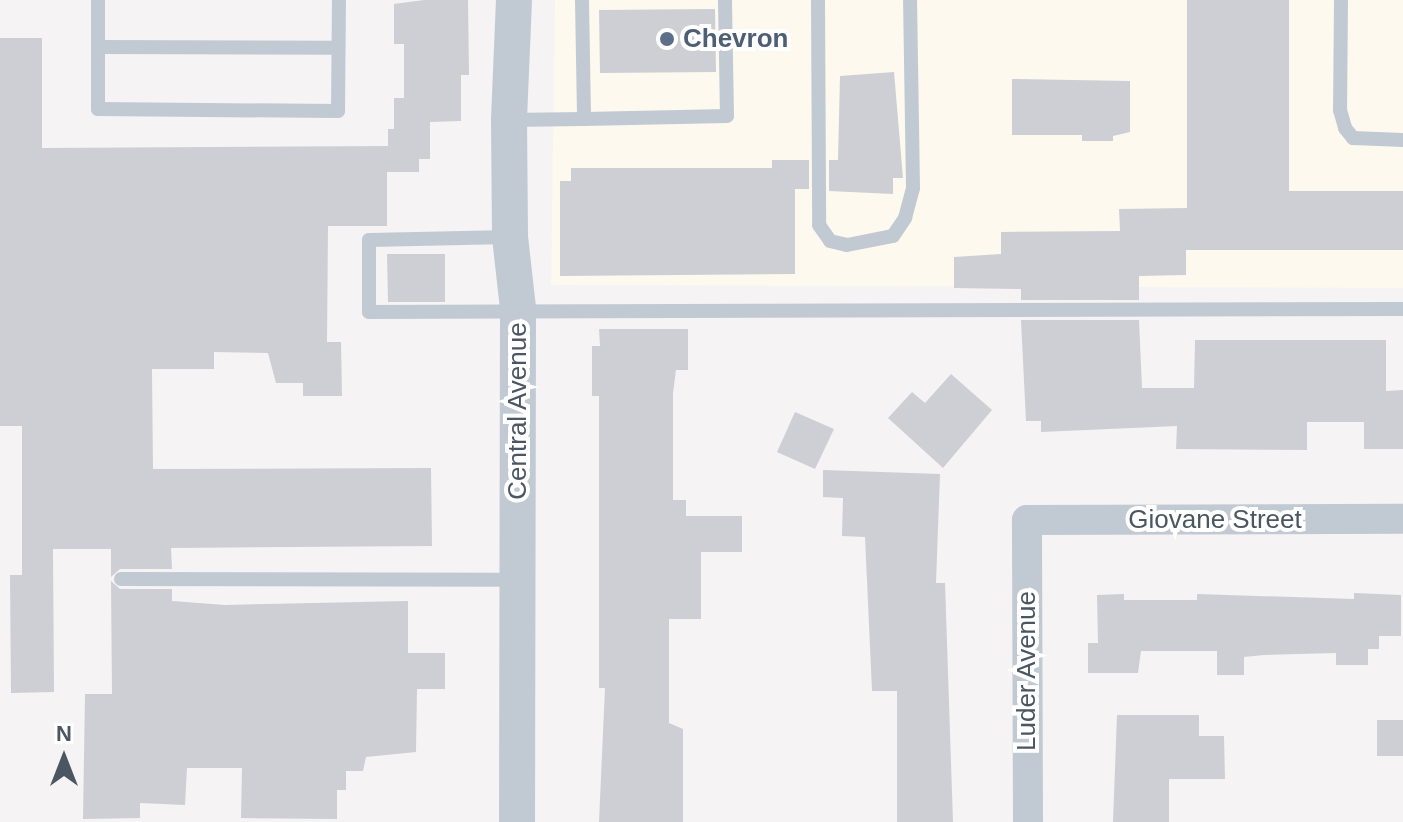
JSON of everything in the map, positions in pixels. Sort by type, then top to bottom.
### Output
[{"type":"street","name":"Central Avenue","points":[[514,0],[509,120],[510,237],[518,308],[517,822]]},
{"type":"street","name":"Giovane Street","points":[[1027,520],[1403,519]]},
{"type":"street","name":"Luder Avenue","points":[[1027,520],[1028,822]]},
{"type":"lane","points":[[98,0],[98,109],[338,111],[339,0]]},
{"type":"lane","points":[[582,0],[584,119]]},
{"type":"lane","points":[[509,120],[727,116],[725,0]]},
{"type":"lane","points":[[818,0],[819,225],[830,241],[847,245],[893,236],[905,218],[913,188],[910,0]]},
{"type":"lane","points":[[1341,0],[1340,110],[1345,128],[1353,138],[1403,140]]},
{"type":"lane","points":[[98,47],[338,48]]},
{"type":"lane","points":[[510,237],[369,240],[369,312],[518,308],[1403,309]]},
{"type":"lane","points":[[121,579],[518,580]]},
{"type":"shaded area","points":[[555,0],[1403,0],[1403,288],[551,285]]},
{"type":"building","points":[[468,0],[469,75],[461,75],[461,121],[430,122],[430,159],[419,159],[419,172],[387,172],[387,226],[328,226],[327,342],[341,342],[342,396],[303,396],[303,383],[276,383],[268,353],[214,352],[214,369],[152,369],[153,469],[431,468],[432,546],[171,548],[172,569],[120,569],[111,577],[111,549],[53,549],[54,692],[11,693],[10,575],[22,575],[22,426],[0,426],[0,38],[42,38],[42,148],[388,146],[388,129],[394,129],[394,98],[404,98],[404,44],[394,44],[394,4]]},
{"type":"building","points":[[1187,0],[1289,0],[1289,191],[1403,191],[1403,250],[1186,250],[1186,275],[1139,276],[1139,300],[1021,300],[1021,289],[954,288],[954,257],[1001,254],[1001,232],[1120,231],[1119,209],[1187,208]]},
{"type":"building","points":[[715,9],[716,72],[600,73],[599,10]]},
{"type":"building","points":[[894,72],[903,178],[893,178],[893,194],[829,191],[829,160],[838,160],[840,76]]},
{"type":"building","points":[[1012,79],[1130,81],[1130,132],[1113,136],[1113,141],[1082,141],[1082,135],[1012,135]]},
{"type":"building","points":[[772,160],[809,160],[809,189],[795,189],[795,274],[560,276],[560,181],[571,181],[571,168],[772,168]]},
{"type":"building","points":[[387,254],[445,254],[445,302],[388,302]]},
{"type":"building","points":[[1021,320],[1139,320],[1142,388],[1194,388],[1195,340],[1386,340],[1386,391],[1403,390],[1403,449],[1364,449],[1364,422],[1307,422],[1307,450],[1176,449],[1177,426],[1041,432],[1041,421],[1026,421]]},
{"type":"building","points":[[599,329],[688,329],[688,370],[676,370],[673,393],[673,500],[686,500],[686,516],[742,516],[742,552],[701,552],[701,619],[669,619],[669,723],[683,729],[683,822],[599,822],[605,688],[599,688],[599,396],[592,396],[592,346],[600,346]]},
{"type":"building","points":[[951,374],[992,410],[943,468],[888,418],[912,392],[925,403]]},
{"type":"building","points":[[795,412],[834,429],[815,469],[777,452]]},
{"type":"building","points":[[823,470],[940,474],[936,583],[945,583],[953,822],[897,822],[897,691],[872,691],[865,537],[842,536],[843,498],[823,497]]},
{"type":"building","points":[[111,581],[120,589],[172,589],[172,601],[225,605],[408,601],[408,653],[445,653],[445,689],[417,689],[416,752],[366,757],[363,771],[346,771],[346,790],[337,790],[337,819],[241,818],[242,768],[187,768],[185,805],[140,803],[140,818],[83,819],[85,694],[112,694]]},
{"type":"building","points":[[1354,593],[1401,595],[1401,636],[1379,636],[1379,649],[1368,649],[1368,665],[1336,665],[1336,653],[1264,655],[1244,657],[1244,675],[1217,675],[1217,651],[1141,651],[1138,673],[1088,673],[1088,643],[1098,643],[1097,595],[1124,594],[1124,600],[1197,600],[1197,594],[1354,599]]},
{"type":"building","points":[[1117,715],[1199,715],[1199,736],[1224,736],[1225,779],[1169,779],[1169,822],[1113,822]]},
{"type":"building","points":[[1377,720],[1403,720],[1403,756],[1377,756]]},
{"type":"place","name":"Chevron","points":[[667,39]]}]
